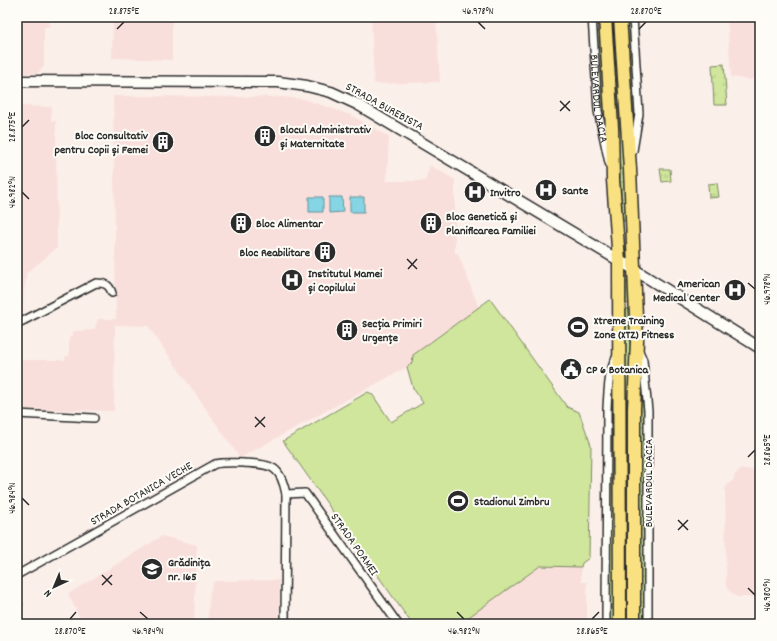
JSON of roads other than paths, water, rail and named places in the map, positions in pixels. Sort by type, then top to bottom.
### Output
[{"type":"main road","name":"BULEVARDUL DACIA","points":[[606,17],[612,128],[613,180],[619,261],[620,624]]},
{"type":"main road","name":"BULEVARDUL DACIA","points":[[620,17],[635,270],[636,344],[634,409],[634,624]]},
{"type":"main road","name":"STRADA BUREBISTA","points":[[17,81],[278,82],[331,92],[357,104],[404,131],[635,270],[760,348]]},
{"type":"street","name":"BULEVARDUL DACIA","points":[[592,17],[598,111],[613,180]]},
{"type":"street","name":"BULEVARDUL DACIA","points":[[630,169],[639,114],[633,17]]},
{"type":"street","points":[[17,324],[96,283],[108,284],[112,292]]},
{"type":"street","name":"BULEVARDUL DACIA","points":[[636,344],[643,360],[648,411],[648,624]]},
{"type":"street","name":"BULEVARDUL DACIA","points":[[606,624],[608,396],[613,362],[620,351]]},
{"type":"street","points":[[17,414],[94,418]]},
{"type":"street","name":"STRADA BOTANICA VECHE","points":[[17,575],[215,464],[227,462],[266,464],[274,468],[281,475],[286,494]]},
{"type":"street","name":"STRADA POAMEI","points":[[286,494],[305,493],[398,624]]},
{"type":"street","points":[[285,624],[286,494]]},
{"type":"water","points":[[309,197],[323,197],[323,212],[309,212]]},
{"type":"water","points":[[329,197],[342,197],[343,212],[329,213]]},
{"type":"water","points":[[350,197],[364,197],[364,212],[350,212]]},
{"type":"place","name":"Blocul Administrativ și Maternitate","points":[[265,136]]},
{"type":"place","name":"Bloc Consultativ pentru Copii și Femei","points":[[163,142]]},
{"type":"place","name":"Sante","points":[[546,190]]},
{"type":"place","name":"Invitro","points":[[475,192]]},
{"type":"place","name":"Bloc Alimentar","points":[[241,223]]},
{"type":"place","name":"Bloc Genetică și Planificarea Familiei","points":[[431,223]]},
{"type":"place","name":"Bloc Reabilitare","points":[[325,252]]},
{"type":"place","name":"Institutul Mamei și Copilului","points":[[292,280]]},
{"type":"place","name":"American Medical Center","points":[[735,290]]},
{"type":"place","name":"Xtreme Training Zone (XTZ) Fitness","points":[[578,327]]},
{"type":"place","name":"Secția Primiri Urgențe","points":[[347,330]]},
{"type":"place","name":"CP 6 Botanica","points":[[571,369]]},
{"type":"place","name":"Stadionul Zimbru","points":[[458,501]]},
{"type":"place","name":"Grădinița nr. 165","points":[[152,569]]}]
